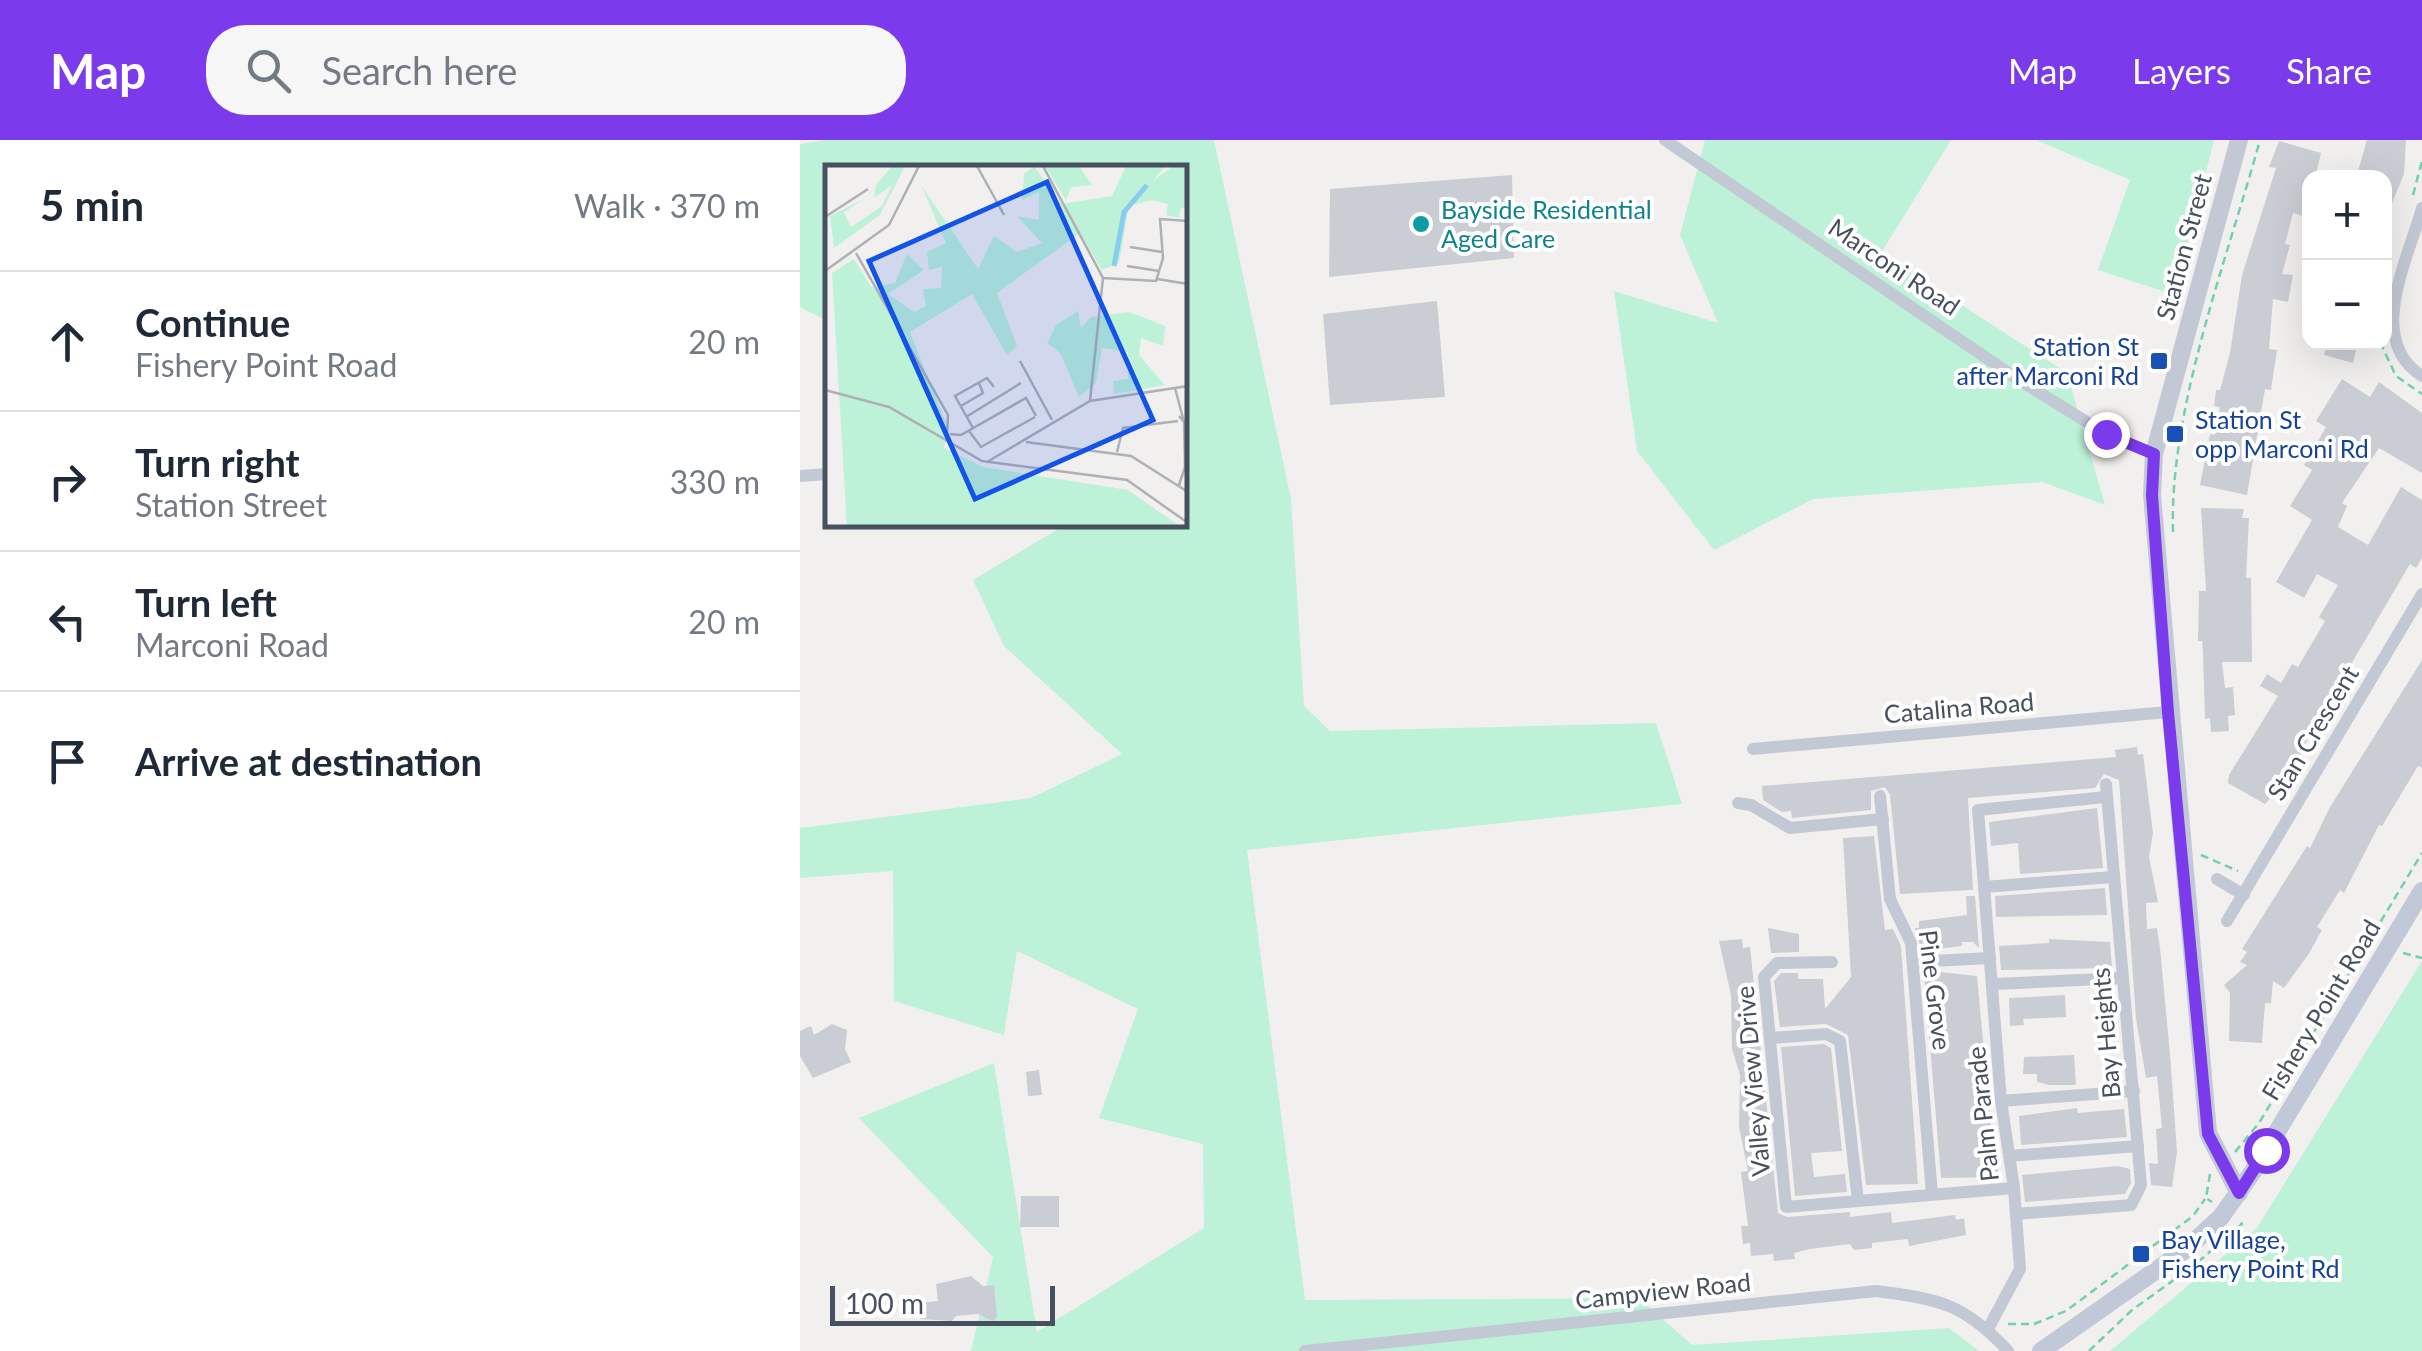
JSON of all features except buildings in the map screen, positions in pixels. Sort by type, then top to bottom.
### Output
[{"type":"main road","name":"Fishery Point Road","points":[[2040,1351],[2185,1250],[2225,1211],[2422,891]]},
{"type":"street","name":"Marconi Road","points":[[1665,140],[2056,404],[2117,439],[2154,454]]},
{"type":"street","name":"Station Street","points":[[2239,1193],[2208,1134],[2168,712],[2152,495],[2154,454],[2240,140]]},
{"type":"street","points":[[2422,208],[2391,323],[2401,358],[2422,376]]},
{"type":"street","points":[[800,476],[825,474]]},
{"type":"street","name":"Stan Crescent","points":[[2228,922],[2422,594]]},
{"type":"street","name":"Catalina Road","points":[[1752,749],[2168,712]]},
{"type":"street","name":"Bay Heights","points":[[2016,1214],[2130,1206],[2141,1185],[2106,790]]},
{"type":"street","name":"Palm Parade","points":[[1988,1329],[2020,1269],[2014,1188],[2000,1101],[1978,810],[2106,790]]},
{"type":"street","name":"Pine Grove","points":[[1880,796],[1890,899],[1905,923],[1913,962],[1932,1194]]},
{"type":"street","points":[[1738,804],[1751,805],[1790,828],[1882,819]]},
{"type":"street","points":[[1984,887],[2114,876]]},
{"type":"street","points":[[2218,879],[2244,895]]},
{"type":"street","points":[[1913,962],[1990,958]]},
{"type":"street","name":"Valley View Drive","points":[[1832,962],[1785,962],[1768,967],[1764,976],[1786,1207],[2014,1188]]},
{"type":"street","points":[[1994,984],[2123,978]]},
{"type":"street","points":[[1770,1038],[1826,1034],[1840,1041],[1858,1201]]},
{"type":"street","points":[[2000,1101],[2134,1091]]},
{"type":"street","points":[[2009,1156],[2138,1146]]},
{"type":"street","name":"Campview Road","points":[[1305,1351],[1876,1291],[1942,1300],[1988,1329],[2008,1351]]},
{"type":"path","points":[[2174,550],[2175,472],[2185,416],[2260,140]]},
{"type":"path","points":[[2008,1324],[2034,1324],[2066,1311],[2168,1236],[2206,1198],[2208,1177],[2241,1146],[2422,852]]},
{"type":"path","points":[[2201,856],[2235,871],[2242,871],[2250,859],[2261,865]]},
{"type":"path","points":[[2230,1142],[2241,1146]]},
{"type":"path","points":[[2206,1198],[2225,1211]]},
{"type":"green space","points":[[827,140],[1214,140],[1291,499],[1304,706],[1330,731],[1656,723],[1682,804],[1247,850],[1305,1300],[1639,1298],[1692,1345],[1949,1328],[1979,1351],[971,1351],[993,1257],[859,1118],[994,1063],[1037,1332],[1204,1228],[1203,1144],[1099,1118],[1138,1009],[1017,951],[1004,1035],[894,1001],[893,871],[800,878],[800,828],[1031,798],[1122,754],[1004,646],[973,580],[1060,528],[1188,528],[1188,165],[825,165],[825,320],[800,307],[800,144]]},
{"type":"green space","points":[[1705,140],[1951,140],[1881,253],[2067,373],[2105,505],[2042,482],[1813,499],[1714,550],[1637,451],[1614,291],[1718,323],[1680,235]]},
{"type":"green space","points":[[2036,140],[2214,140],[2175,295],[2098,270],[2130,180]]},
{"type":"green space","points":[[2422,961],[2422,1351],[2110,1351],[2257,1228]]},
{"type":"place","name":"Bayside Residential Aged Care","points":[[1421,224]]},
{"type":"place","name":"Station St after Marconi Rd","points":[[2159,361]]},
{"type":"place","name":"Station St opp Marconi Rd","points":[[2175,434]]},
{"type":"place","name":"Bay Village, Fishery Point Rd","points":[[2141,1254]]},
{"type":"route","points":[[2106,434],[2154,454],[2152,495],[2168,712],[2208,1134],[2239,1193],[2266,1150]]}]
